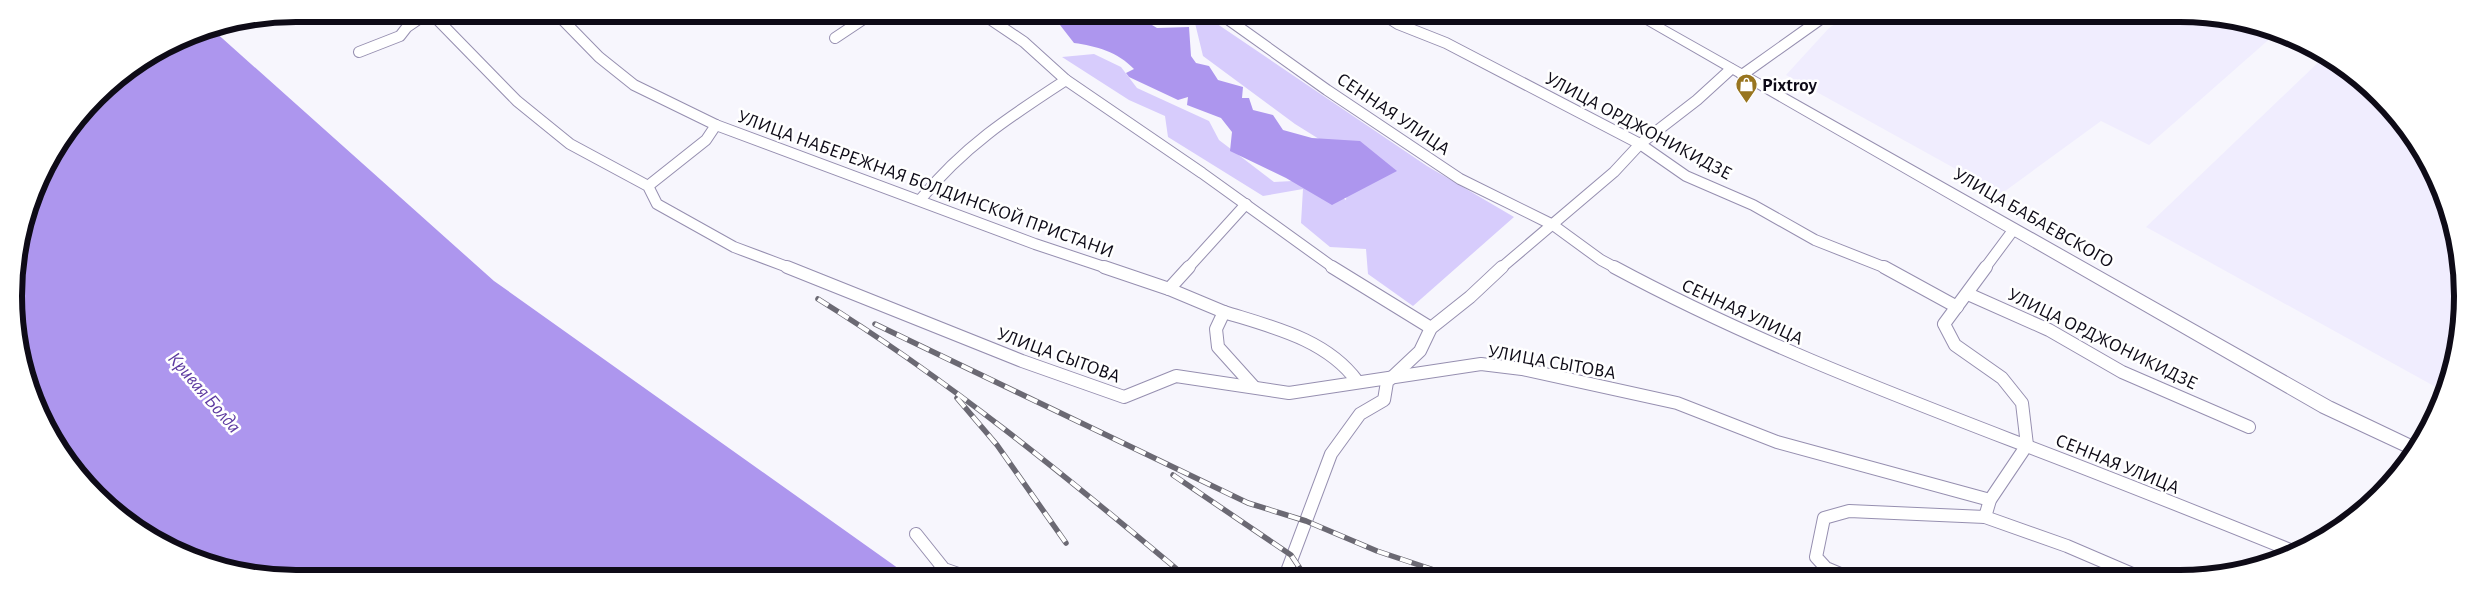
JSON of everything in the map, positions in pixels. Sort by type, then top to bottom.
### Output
[{"type":"main road","name":"УЛИЦА БАБАЕВСКОГО","points":[[1647,22],[2326,407],[2409,447]]},
{"type":"street","points":[[359,52],[400,36],[407,26],[413,22]]},
{"type":"street","name":"УЛИЦА СЫТОВА","points":[[440,22],[517,101],[570,144],[648,186],[657,204],[734,247],[834,284],[1022,361],[1124,397],[1176,376],[1218,384],[1254,387],[1289,393],[1357,381],[1481,364],[1522,369],[1677,403],[1777,442],[1990,500]]},
{"type":"street","name":"УЛИЦА НАБЕРЕЖНАЯ БОЛДИНСКОЙ ПРИСТАНИ","points":[[565,22],[599,57],[634,85],[716,125],[1034,244],[1168,289],[1224,312],[1312,342],[1352,371],[1357,381]]},
{"type":"street","points":[[835,38],[859,22]]},
{"type":"street","points":[[994,22],[1024,42],[1066,80],[1246,204],[1321,260],[1430,328]]},
{"type":"street","name":"СЕННАЯ УЛИЦА","points":[[1232,22],[1327,90],[1460,179],[1553,225],[1601,260],[1677,301],[1861,382],[2027,445],[2287,549]]},
{"type":"street","name":"УЛИЦА ОРДЖОНИКИДЗЕ","points":[[1395,22],[1446,43],[1479,62],[1640,144],[1686,176],[1753,205],[1815,240],[1882,266],[1957,307]]},
{"type":"street","points":[[1287,570],[1331,454],[1360,414],[1384,400],[1386,387],[1391,376],[1420,351],[1430,328],[1614,172],[1640,144],[1736,72],[1815,22]]},
{"type":"street","points":[[920,200],[942,173],[998,124],[1066,80]]},
{"type":"street","points":[[648,186],[706,140],[716,125]]},
{"type":"street","points":[[1168,289],[1246,204]]},
{"type":"street","points":[[1985,517],[1990,500],[2027,445],[2022,403],[2002,378],[1955,345],[1944,324],[1968,294],[2014,229]]},
{"type":"street","name":"УЛИЦА ОРДЖОНИКИДЗЕ","points":[[1968,294],[2049,330],[2122,372],[2249,426]]},
{"type":"street","points":[[1224,312],[1216,329],[1218,347],[1254,387]]},
{"type":"street","points":[[1831,570],[1826,568],[1816,557],[1824,518],[1849,511],[1985,517],[2067,546],[2123,570]]},
{"type":"street","points":[[916,534],[944,569],[947,570]]},
{"type":"shaded area","points":[[1178,22],[1214,22],[1427,166],[1514,217],[1413,306],[1368,274],[1366,249],[1330,247],[1301,223],[1303,189],[1263,196],[1168,137],[1165,116],[1129,100],[1062,57],[1094,54],[1121,67],[1137,88],[1209,121],[1219,140],[1274,182],[1311,180],[1346,200],[1351,159],[1295,124],[1203,56],[1195,23]]},
{"type":"shaded area","points":[[1838,22],[2181,22],[2217,25],[2271,38],[2149,145],[2101,121],[2001,194],[1786,75],[1829,28]]},
{"type":"shaded area","points":[[2320,60],[2361,90],[2387,116],[2418,159],[2434,191],[2445,225],[2454,278],[2452,332],[2438,388],[2146,227]]},
{"type":"water","points":[[1147,22],[1157,28],[1189,27],[1191,56],[1196,63],[1209,66],[1218,80],[1243,87],[1242,98],[1249,98],[1253,110],[1273,115],[1283,130],[1312,138],[1360,141],[1397,171],[1332,205],[1286,178],[1230,151],[1232,132],[1221,118],[1187,105],[1188,97],[1178,100],[1129,77],[1126,73],[1134,69],[1121,58],[1098,48],[1074,43],[1060,25],[1047,23]]},
{"type":"water","name":"Кривая Болда","points":[[218,34],[494,281],[901,570],[296,570],[260,567],[208,555],[159,533],[130,513],[90,476],[79,462],[59,433],[37,384],[25,332],[22,296],[25,260],[37,208],[59,159],[79,130],[116,90],[144,69],[191,43]]},
{"type":"railway","points":[[818,299],[867,330],[961,396],[1052,466],[1178,570]]},
{"type":"railway","points":[[875,324],[1248,503],[1306,521],[1377,551],[1434,570]]},
{"type":"railway","points":[[957,398],[997,445],[1066,543]]},
{"type":"railway","points":[[1173,475],[1291,555],[1301,570]]},
{"type":"place","name":"Pixtroy","points":[[1746,103]]}]
